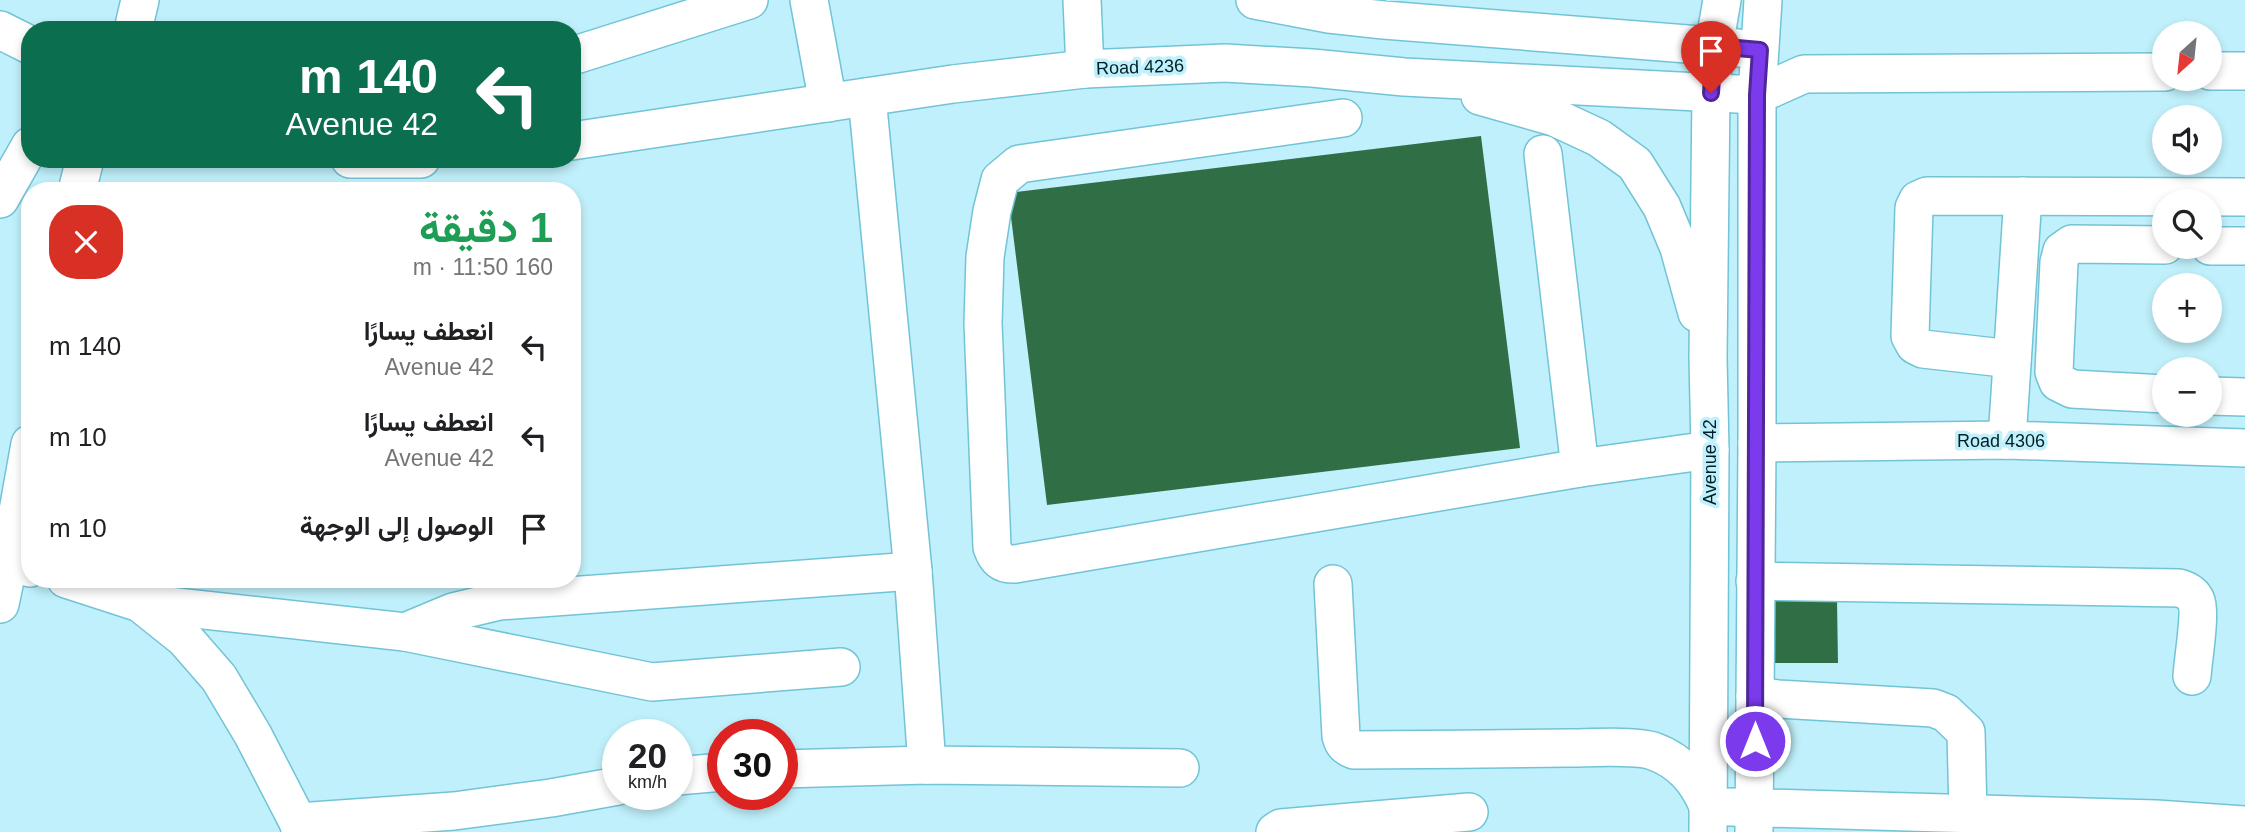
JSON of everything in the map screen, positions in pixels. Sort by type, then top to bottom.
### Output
[{"type":"street","points":[[135,21],[140,0]]},
{"type":"street","points":[[581,53],[749,0]]},
{"type":"street","points":[[809,0],[828,103]]},
{"type":"street","points":[[1082,0],[1085,69]]},
{"type":"street","points":[[1255,0],[1329,14],[1384,20],[1760,50],[1804,74]]},
{"type":"street","name":"Avenue 42","points":[[1708,819],[1711,93],[1714,46],[1722,0]]},
{"type":"street","points":[[1754,820],[1757,95],[1763,0]]},
{"type":"street","points":[[0,30],[21,40]]},
{"type":"street","name":"Road 4236","points":[[581,140],[953,84],[1085,69],[1225,63],[1404,77],[1711,93]]},
{"type":"street","points":[[2222,71],[2245,71]]},
{"type":"street","points":[[1711,93],[1757,95],[1804,74],[2152,72]]},
{"type":"street","points":[[1404,77],[1554,117],[1599,138],[1635,164],[1662,206],[1679,248],[1708,357]]},
{"type":"street","points":[[867,97],[913,570],[928,765]]},
{"type":"street","points":[[1343,118],[1019,164],[1000,180],[985,257],[983,303],[992,547],[1002,563],[1015,564],[1580,468],[1710,450]]},
{"type":"street","points":[[1543,154],[1580,468]]},
{"type":"street","points":[[0,199],[21,162]]},
{"type":"street","points":[[2012,359],[1923,349],[1914,345],[1910,336],[1914,208],[1918,200],[1927,196],[2245,197]]},
{"type":"street","points":[[2007,440],[2023,196]]},
{"type":"street","points":[[2152,245],[2072,244],[2062,251],[2059,262],[2054,372],[2058,382],[2072,389],[2152,393]]},
{"type":"street","points":[[2222,246],[2245,246]]},
{"type":"street","points":[[2222,396],[2245,397]]},
{"type":"street","name":"Road 4306","points":[[1757,443],[2007,440],[2245,448]]},
{"type":"street","points":[[0,604],[19,564],[21,542]]},
{"type":"street","points":[[405,632],[453,612],[499,601],[913,570]]},
{"type":"street","points":[[1755,581],[2179,588],[2193,596],[2198,607],[2192,676]]},
{"type":"street","points":[[1333,584],[1341,736],[1347,748],[1354,750],[1649,749],[1679,765],[1701,790],[1708,819],[1968,813],[2051,824],[2242,824]]},
{"type":"street","points":[[94,588],[140,603],[405,632],[652,682],[841,667]]},
{"type":"street","points":[[140,603],[186,639],[219,678],[253,735],[299,827],[454,811],[602,789]]},
{"type":"street","points":[[1755,696],[1933,708],[1946,713],[1966,732],[1968,813]]},
{"type":"street","points":[[1649,749],[1678,736],[1701,714],[1709,701]]},
{"type":"street","points":[[798,769],[928,765],[1180,768]]},
{"type":"street","points":[[1275,832],[1281,828],[1469,812]]},
{"type":"building","points":[[1481,136],[1520,448],[1047,505],[1008,193]]},
{"type":"building","points":[[1837,600],[1838,663],[1769,663],[1769,601]]},
{"type":"route","points":[[1711,93],[1714,46],[1760,50],[1757,95],[1755,741]]}]
